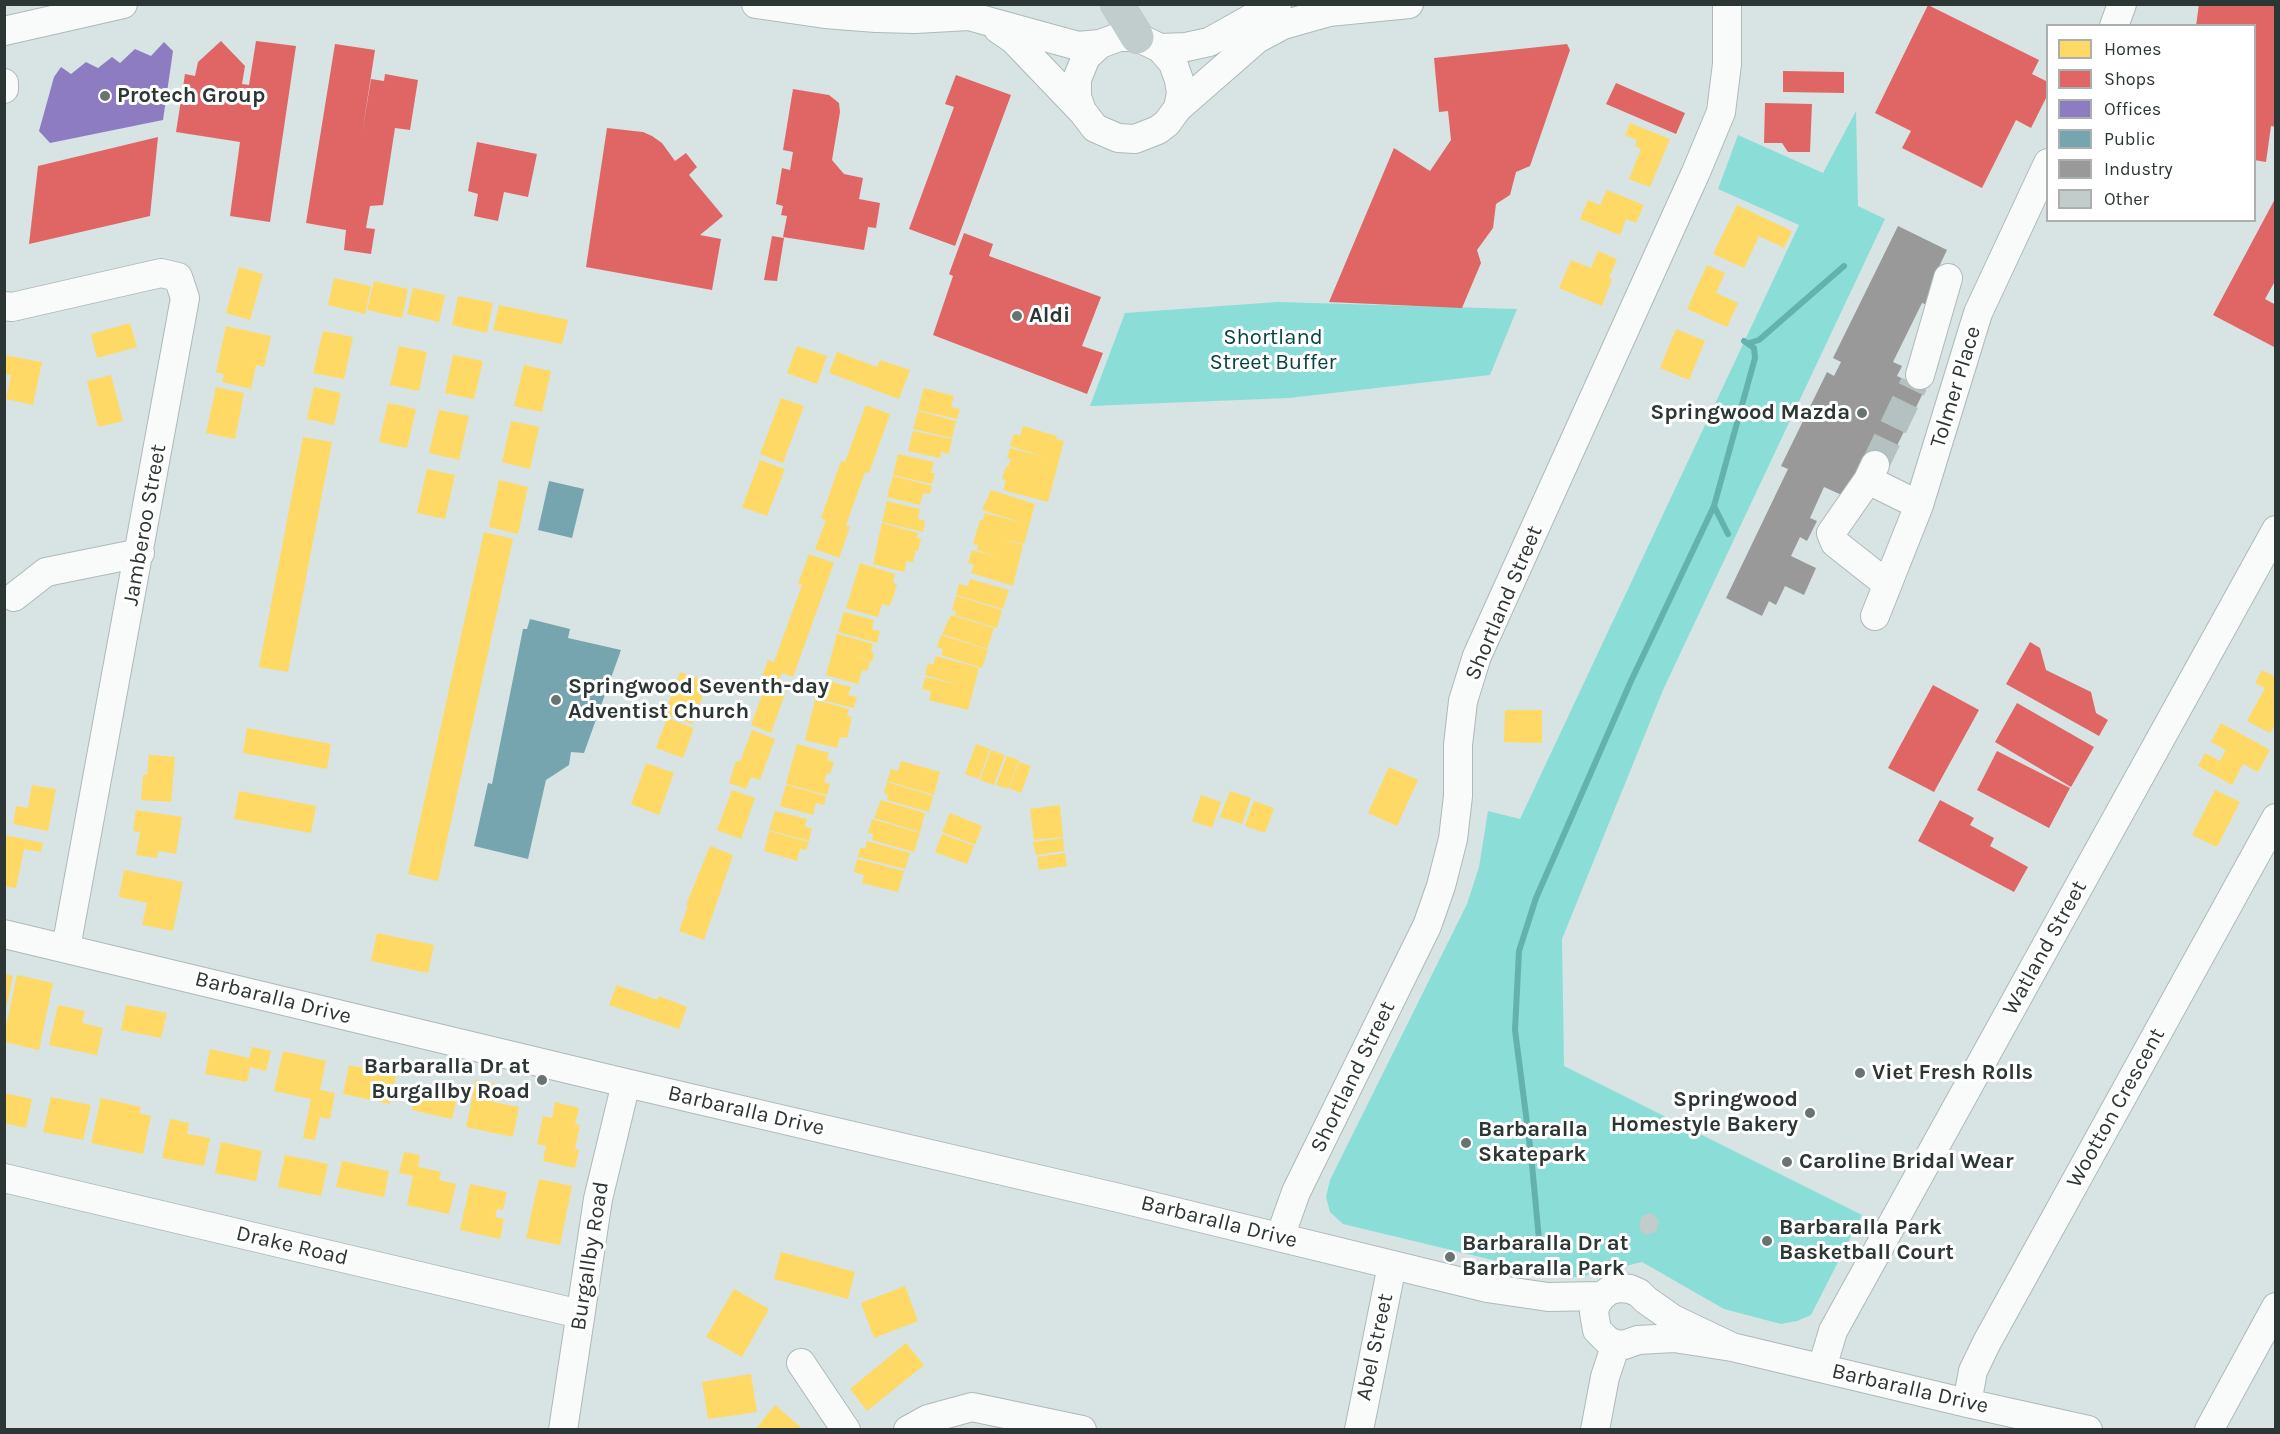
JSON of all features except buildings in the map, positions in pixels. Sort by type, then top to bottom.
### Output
[{"type":"highway","points":[[1117,4],[1149,42]]},
{"type":"street","points":[[4,31],[123,4]]},
{"type":"street","points":[[756,4],[825,14],[876,18],[915,20],[969,16],[1078,46],[1100,44],[1119,37],[1186,47],[1209,42],[1277,4]]},
{"type":"street","points":[[983,19],[1014,40],[1082,111],[1095,128],[1118,138],[1135,139],[1158,130],[1167,123],[1178,108],[1257,39],[1283,25],[1329,12],[1409,4]]},
{"type":"street","name":"Shortland Street","points":[[1280,1237],[1296,1192],[1427,926],[1453,840],[1458,796],[1458,745],[1463,701],[1478,656],[1696,172],[1720,112],[1727,64],[1727,4]]},
{"type":"street","points":[[2115,24],[2122,4]]},
{"type":"street","points":[[1149,42],[1173,63],[1179,80],[1178,108]]},
{"type":"street","points":[[1082,111],[1077,97],[1077,79],[1086,57],[1100,44]]},
{"type":"street","points":[[4,83],[4,89]]},
{"type":"street","name":"Tolmer Place","points":[[1875,616],[1919,505],[1978,313],[2046,167]]},
{"type":"street","name":"Jamberoo Street","points":[[4,306],[12,307],[160,273],[178,277],[185,298],[66,948]]},
{"type":"street","points":[[1948,279],[1917,380],[1932,368],[1960,372]]},
{"type":"street","points":[[1887,585],[1835,543],[1831,533],[1871,472],[1919,505]]},
{"type":"street","name":"Watland Street","points":[[1822,1368],[1833,1331],[2276,530]]},
{"type":"street","points":[[14,597],[46,572],[140,553]]},
{"type":"street","name":"Wootton Crescent","points":[[1967,1403],[1973,1371],[1987,1342],[2276,818]]},
{"type":"street","name":"Barbaralla Drive","points":[[4,934],[1487,1288],[1594,1323],[1602,1336],[1627,1342],[1674,1338],[1732,1347],[2088,1430]]},
{"type":"street","name":"Burgallby Road","points":[[563,1430],[598,1199],[626,1083]]},
{"type":"street","name":"Drake Road","points":[[4,1178],[580,1314]]},
{"type":"street","name":"Abel Street","points":[[1359,1430],[1392,1265]]},
{"type":"street","name":"Barbaralla Drive","points":[[1487,1288],[1548,1297],[1602,1296],[1610,1290],[1630,1288],[1673,1319],[1732,1347]]},
{"type":"street","points":[[1594,1323],[1596,1304],[1602,1296]]},
{"type":"street","points":[[1595,1430],[1605,1377],[1627,1342],[1645,1334],[1651,1317],[1646,1300]]},
{"type":"street","points":[[2209,1430],[2276,1306]]},
{"type":"street","points":[[801,1363],[846,1430]]},
{"type":"street","points":[[908,1430],[928,1419],[972,1407],[1082,1430]]},
{"type":"green space","points":[[1856,111],[1858,206],[1885,219],[1663,690],[1562,939],[1564,1066],[1862,1215],[1811,1315],[1781,1324],[1724,1309],[1642,1262],[1581,1277],[1563,1277],[1343,1224],[1330,1212],[1326,1197],[1330,1180],[1467,904],[1479,867],[1488,811],[1520,819],[1799,225],[1718,189],[1738,135],[1823,173]]},
{"type":"green space","name":"Shortland Street Buffer","points":[[1277,302],[1517,309],[1490,375],[1289,398],[1090,406],[1125,313]]},
{"type":"waterway","points":[[1749,343],[1759,340],[1844,266]]},
{"type":"waterway","points":[[1540,1250],[1531,1154],[1515,1030],[1519,951],[1536,898],[1631,681],[1714,506],[1755,358],[1754,348],[1744,341]]},
{"type":"waterway","points":[[1714,506],[1728,534]]},
{"type":"tunnel","points":[[1875,465],[1914,384]]},
{"type":"place","name":"Protech Group","points":[[105,96]]},
{"type":"place","name":"Aldi","points":[[1017,316]]},
{"type":"place","name":"Springwood Mazda","points":[[1862,413]]},
{"type":"place","name":"Springwood Seventh-day Adventist Church","points":[[556,700]]},
{"type":"place","name":"Viet Fresh Rolls","points":[[1860,1073]]},
{"type":"place","name":"Barbaralla Dr at Burgallby Road","points":[[542,1080]]},
{"type":"place","name":"Springwood Homestyle Bakery","points":[[1810,1113]]},
{"type":"place","name":"Barbaralla Skatepark","points":[[1466,1143]]},
{"type":"place","name":"Caroline Bridal Wear","points":[[1787,1162]]},
{"type":"place","name":"Barbaralla Park Basketball Court","points":[[1767,1241]]},
{"type":"place","name":"Barbaralla Dr at Barbaralla Park","points":[[1450,1257]]}]
